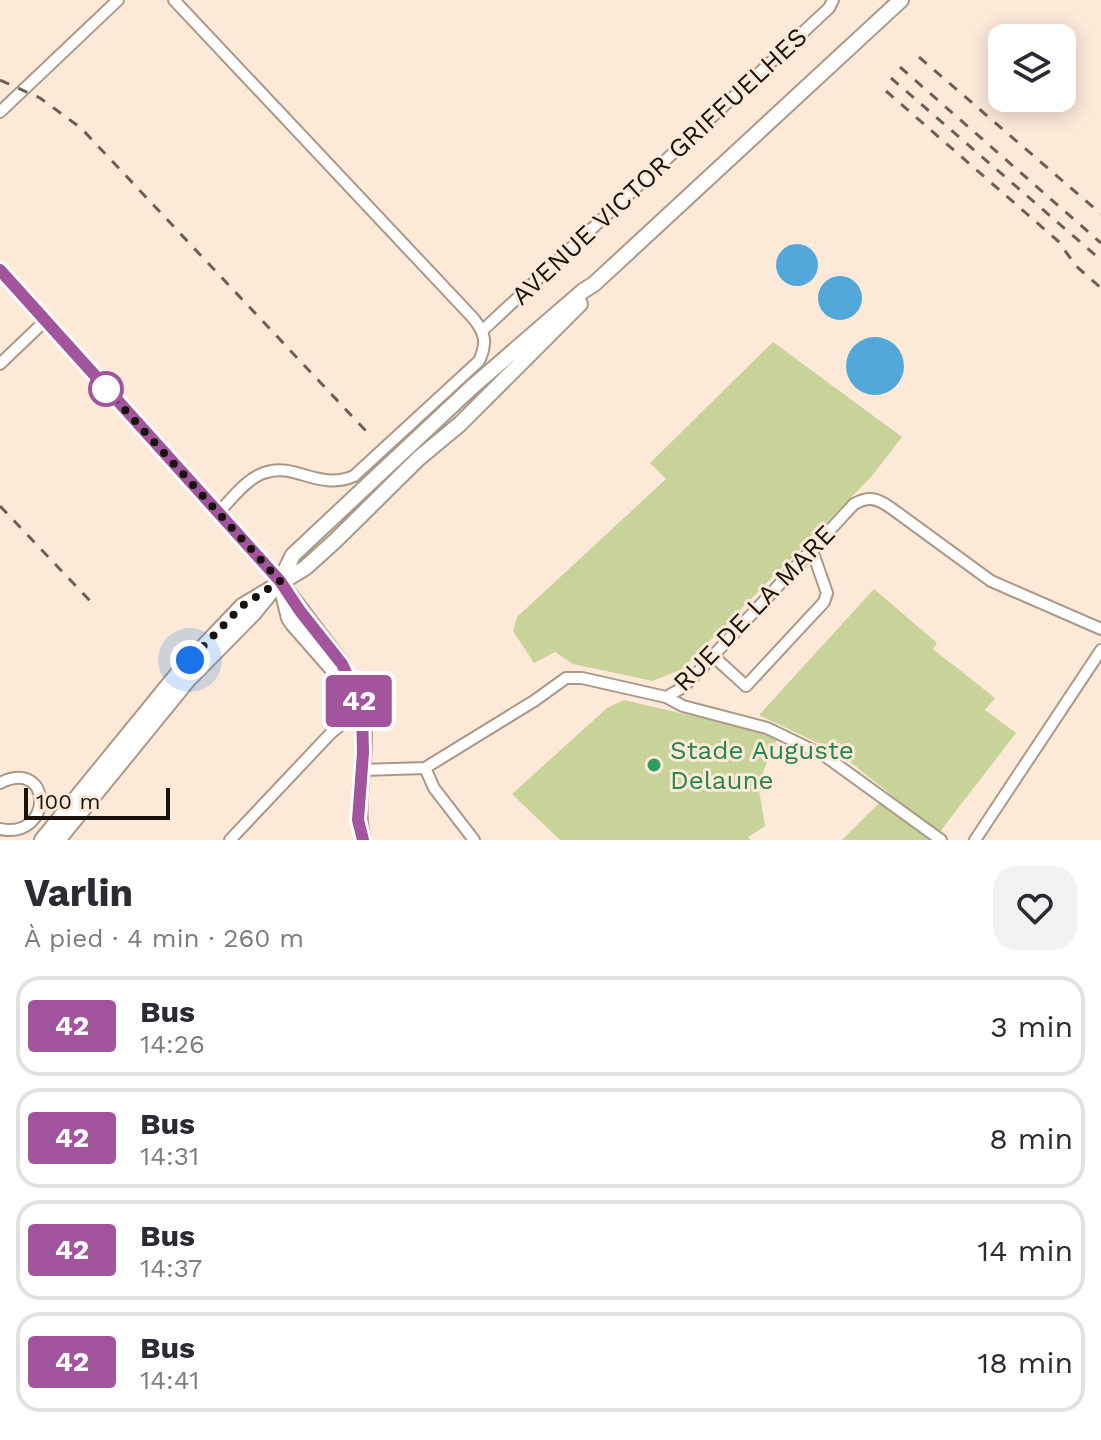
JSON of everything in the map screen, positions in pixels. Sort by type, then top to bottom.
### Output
[{"type":"main road","points":[[58,840],[180,689],[253,614],[280,581],[293,555],[393,459],[494,367],[594,284],[901,0]]},
{"type":"main road","points":[[280,581],[289,618],[362,707],[358,820],[363,840]]},
{"type":"main road","points":[[42,840],[200,648],[242,606],[280,581]]},
{"type":"street","points":[[0,112],[118,0]]},
{"type":"street","points":[[174,0],[483,330],[487,345],[479,361],[354,476],[339,483],[268,471],[250,480],[218,513]]},
{"type":"street","name":"AVENUE VICTOR GRIFFUELHES","points":[[483,330],[817,19],[833,0]]},
{"type":"street","points":[[0,270],[280,581]]},
{"type":"street","points":[[0,364],[46,320]]},
{"type":"street","name":"RUE DE LA MARE","points":[[362,770],[425,768],[566,678],[582,678],[666,697],[682,688],[854,504],[865,498],[878,499],[991,581],[1101,629]]},
{"type":"street","points":[[713,656],[746,686],[824,602],[827,593],[810,552]]},
{"type":"street","points":[[975,840],[1101,650]]},
{"type":"street","points":[[666,697],[683,706],[767,728],[825,756],[941,840]]},
{"type":"street","points":[[230,840],[330,734],[362,707]]},
{"type":"street","points":[[425,768],[434,788],[474,840]]},
{"type":"street","points":[[0,783],[12,779],[29,783],[36,789],[42,807],[36,823],[29,829],[12,833],[0,829]]},
{"type":"green space","points":[[773,342],[902,437],[871,477],[682,669],[653,681],[573,664],[555,652],[534,663],[513,631],[517,617],[666,479],[650,463]]},
{"type":"green space","points":[[874,589],[937,643],[933,649],[995,698],[985,710],[1016,733],[939,833],[839,753],[759,715]]},
{"type":"green space","name":"Stade Auguste Delaune","points":[[624,700],[753,730],[777,739],[758,784],[765,826],[748,837],[750,840],[560,840],[512,794],[607,708]]},
{"type":"green space","points":[[880,802],[930,840],[842,840]]},
{"type":"water","points":[[797,244],[812,250],[818,265],[812,280],[797,286],[782,280],[776,265],[782,250]]},
{"type":"water","points":[[840,276],[855,283],[862,298],[855,313],[840,320],[825,313],[818,298],[825,283]]},
{"type":"water","points":[[875,337],[896,345],[904,366],[896,387],[875,395],[854,387],[846,366],[854,345]]},
{"type":"railway","points":[[919,57],[1101,214]]},
{"type":"railway","points":[[900,67],[1101,243]]},
{"type":"railway","points":[[891,78],[1101,260]]},
{"type":"railway","points":[[0,80],[40,98],[81,128],[366,431]]},
{"type":"railway","points":[[886,91],[1058,241],[1076,266],[1101,288]]},
{"type":"railway","points":[[0,506],[92,603]]},
{"type":"bus line","name":"42","points":[[0,270],[280,581],[342,664],[351,690],[362,707],[363,753],[358,820],[363,840]]},
{"type":"place","name":"Stade Auguste Delaune","points":[[654,765]]},
{"type":"route","points":[[106,389],[280,581],[242,606],[190,660]]}]
